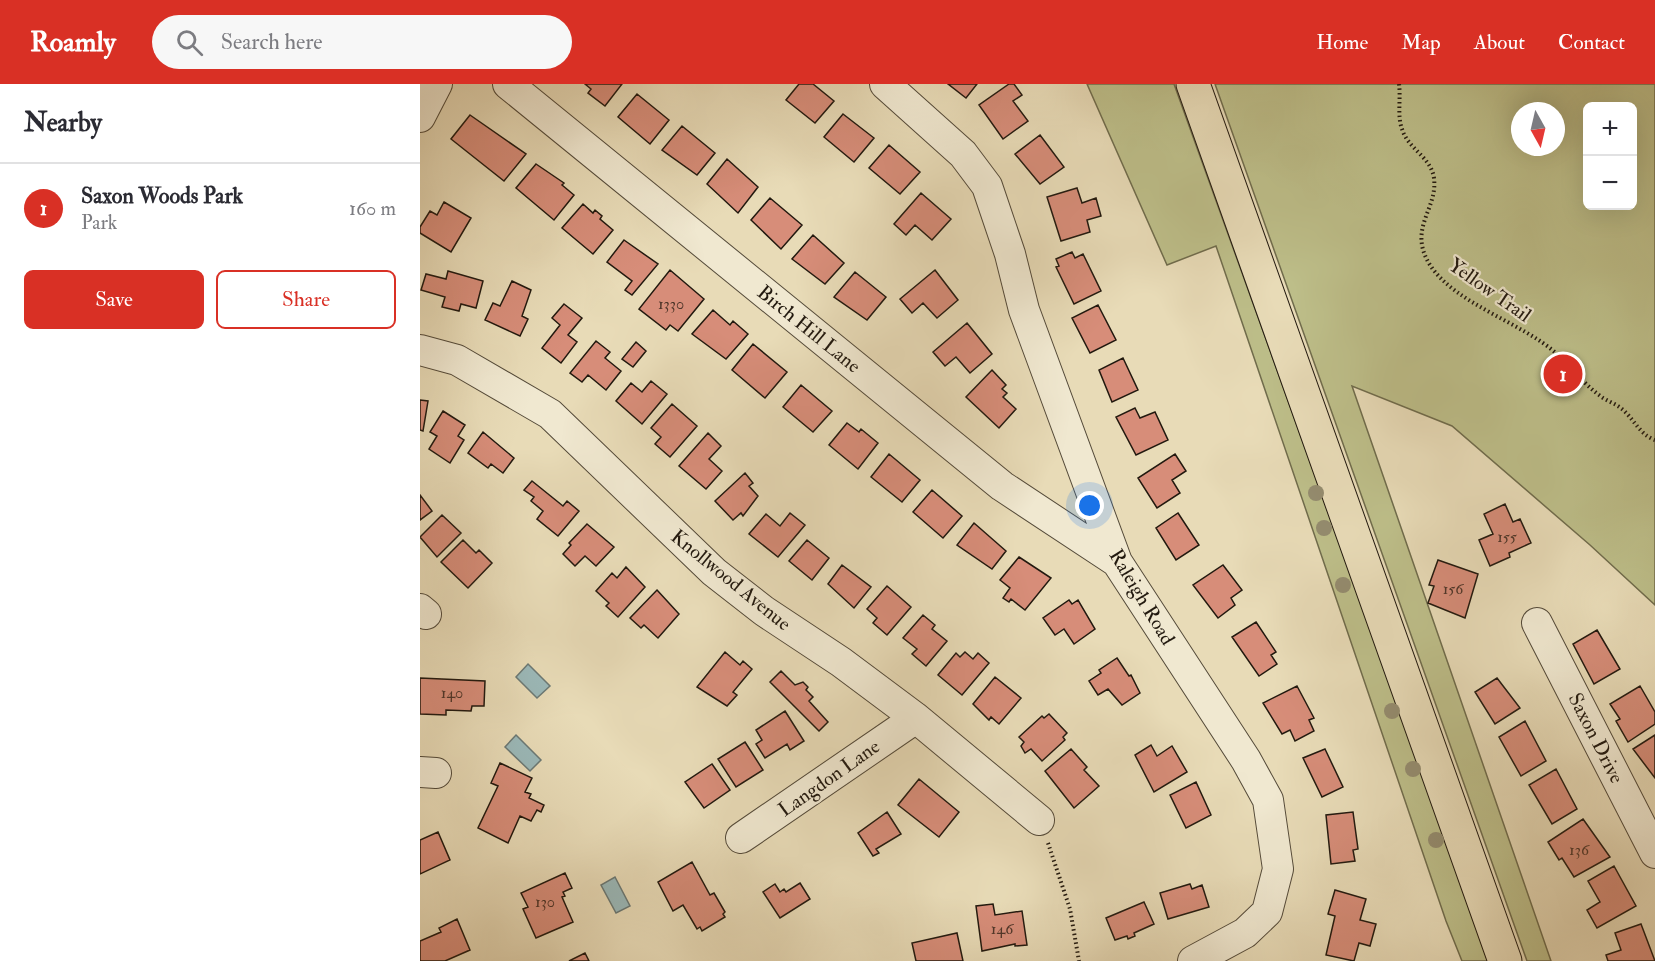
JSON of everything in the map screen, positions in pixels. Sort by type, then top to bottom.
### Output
[{"type":"highway","points":[[1193,84],[1505,961]]},
{"type":"street","points":[[420,117],[437,84]]},
{"type":"street","name":"Birch Hill Lane","points":[[508,84],[1002,486],[1117,562]]},
{"type":"street","name":"Raleigh Road","points":[[885,84],[963,154],[987,186],[1010,254],[1024,310],[1117,562],[1246,760],[1268,800],[1275,834],[1278,869],[1267,912],[1245,933],[1193,961]]},
{"type":"street","name":"Knollwood Avenue","points":[[420,350],[457,360],[550,414],[714,572],[764,611],[841,662],[916,718],[988,775],[1039,820]]},
{"type":"street","name":"Saxon Drive","points":[[1537,623],[1655,853]]},
{"type":"street","name":"Langdon Lane","points":[[741,838],[916,718]]},
{"type":"path","name":"Yellow Trail","points":[[1399,84],[1401,128],[1411,147],[1429,162],[1434,177],[1433,199],[1423,220],[1421,239],[1430,264],[1450,285],[1555,352],[1585,383],[1600,396],[1623,409],[1640,429],[1655,440]]},
{"type":"path","points":[[1039,820],[1067,898],[1079,961]]},
{"type":"green space","points":[[1087,84],[1174,84],[1490,961],[1462,961],[1446,921],[1216,246],[1167,265]]},
{"type":"green space","points":[[1215,84],[1655,84],[1655,605],[1590,545],[1452,426],[1352,386],[1551,961],[1527,961]]},
{"type":"water","points":[[528,664],[550,686],[537,698],[516,677]]},
{"type":"water","points":[[516,735],[541,760],[530,771],[505,747]]},
{"type":"water","points":[[615,877],[630,906],[616,913],[601,885]]},
{"type":"building","points":[[585,84],[622,84],[605,106],[588,93],[591,89]]},
{"type":"building","points":[[799,84],[813,84],[834,101],[815,123],[786,100]]},
{"type":"building","points":[[948,84],[977,84],[966,98]]},
{"type":"building","points":[[1009,84],[1014,84],[1022,95],[1013,101],[1028,121],[1003,139],[979,105]]},
{"type":"building","points":[[637,94],[669,120],[650,144],[618,117]]},
{"type":"building","points":[[843,114],[874,138],[854,162],[824,137]]},
{"type":"building","points":[[470,115],[526,154],[504,181],[451,139]]},
{"type":"building","points":[[682,126],[715,153],[697,175],[662,150]]},
{"type":"building","points":[[1040,135],[1064,167],[1040,184],[1015,154]]},
{"type":"building","points":[[889,145],[920,172],[900,194],[869,168]]},
{"type":"building","points":[[727,159],[758,187],[738,213],[707,184]]},
{"type":"building","points":[[536,164],[564,183],[562,185],[574,195],[554,220],[516,188]]},
{"type":"building","points":[[1077,188],[1082,203],[1096,198],[1101,216],[1087,220],[1090,232],[1061,241],[1047,197]]},
{"type":"building","points":[[921,193],[951,219],[932,240],[915,225],[906,235],[894,224]]},
{"type":"building","points":[[770,198],[802,225],[781,249],[751,220]]},
{"type":"building","points":[[444,202],[471,218],[451,252],[420,233],[420,227],[430,211],[437,215]]},
{"type":"building","points":[[583,204],[593,213],[595,210],[602,216],[600,219],[613,230],[593,254],[562,228]]},
{"type":"building","points":[[813,235],[844,263],[825,284],[792,259]]},
{"type":"building","points":[[624,240],[658,264],[632,295],[625,290],[632,281],[607,262]]},
{"type":"building","points":[[1072,252],[1075,258],[1083,254],[1101,291],[1074,304],[1056,267],[1059,266],[1056,259]]},
{"type":"building","points":[[670,270],[704,299],[678,331],[670,325],[666,330],[639,309]]},
{"type":"building","points":[[935,270],[958,300],[937,318],[923,303],[912,313],[900,299]]},
{"type":"building","points":[[448,271],[483,281],[476,308],[461,304],[459,311],[442,307],[445,297],[421,290],[426,274],[446,279]]},
{"type":"building","points":[[855,272],[886,297],[867,320],[834,297]]},
{"type":"building","points":[[512,281],[531,290],[522,316],[528,319],[520,336],[485,320],[493,303],[500,306]]},
{"type":"building","points":[[564,304],[582,318],[568,335],[577,342],[561,363],[542,348],[560,325],[552,318]]},
{"type":"building","points":[[1098,305],[1116,340],[1090,353],[1072,318]]},
{"type":"building","points":[[713,310],[730,325],[733,321],[748,334],[726,359],[692,334]]},
{"type":"building","points":[[967,323],[992,354],[970,373],[956,357],[945,366],[933,352]]},
{"type":"building","points":[[596,341],[610,352],[605,358],[621,371],[606,390],[588,375],[582,382],[570,373]]},
{"type":"building","points":[[636,342],[646,351],[633,367],[622,359]]},
{"type":"building","points":[[753,344],[787,372],[765,398],[732,370]]},
{"type":"building","points":[[1123,358],[1138,390],[1112,402],[1099,370]]},
{"type":"building","points":[[992,370],[1006,385],[1002,389],[1007,393],[1003,397],[1016,409],[999,428],[966,397]]},
{"type":"building","points":[[651,381],[667,394],[642,424],[616,401],[631,383],[642,392]]},
{"type":"building","points":[[801,385],[832,411],[813,432],[783,407]]},
{"type":"building","points":[[420,400],[428,401],[423,431],[420,430]]},
{"type":"building","points":[[672,404],[697,426],[670,457],[655,444],[661,437],[651,428]]},
{"type":"building","points":[[1135,408],[1140,418],[1155,412],[1168,440],[1136,455],[1116,417]]},
{"type":"building","points":[[443,411],[465,425],[458,436],[464,440],[450,463],[429,449],[437,436],[430,432]]},
{"type":"building","points":[[847,423],[859,432],[861,429],[878,443],[858,469],[829,445]]},
{"type":"building","points":[[483,432],[514,458],[503,473],[491,464],[488,468],[468,453]]},
{"type":"building","points":[[708,433],[721,446],[709,459],[722,471],[706,489],[679,466]]},
{"type":"building","points":[[889,454],[920,480],[902,502],[871,477]]},
{"type":"building","points":[[1175,454],[1186,471],[1172,480],[1180,493],[1157,508],[1138,478]]},
{"type":"building","points":[[745,473],[753,483],[749,486],[758,496],[743,516],[741,513],[733,520],[715,501]]},
{"type":"building","points":[[532,481],[563,506],[567,501],[579,511],[558,536],[537,519],[543,511],[531,501],[534,497],[524,490]]},
{"type":"building","points":[[932,490],[962,516],[943,538],[913,512]]},
{"type":"building","points":[[420,495],[432,511],[420,520]]},
{"type":"building","points":[[1505,504],[1513,522],[1520,519],[1531,543],[1509,553],[1510,557],[1490,566],[1479,540],[1493,534],[1484,514]]},
{"type":"building","points":[[790,513],[805,525],[778,557],[749,534],[766,514],[780,526]]},
{"type":"building","points":[[1178,513],[1199,545],[1176,560],[1156,528]]},
{"type":"building","points":[[442,515],[461,533],[437,557],[420,537]]},
{"type":"building","points":[[974,523],[1006,551],[992,569],[957,545]]},
{"type":"building","points":[[587,524],[614,547],[596,566],[585,556],[575,566],[563,554],[571,545],[569,543]]},
{"type":"building","points":[[463,540],[476,553],[479,550],[492,563],[468,588],[441,562]]},
{"type":"building","points":[[807,540],[829,558],[812,580],[789,561]]},
{"type":"building","points":[[1019,557],[1051,578],[1025,610],[1011,599],[1009,602],[1003,598],[1010,588],[1000,580]]},
{"type":"building","points":[[1438,560],[1478,574],[1465,618],[1428,603],[1434,586],[1429,585]]},
{"type":"building","points":[[842,565],[871,587],[854,608],[828,584]]},
{"type":"building","points":[[1223,565],[1242,590],[1231,598],[1235,605],[1218,618],[1193,585]]},
{"type":"building","points":[[626,567],[645,587],[618,617],[606,606],[609,603],[596,591],[612,573],[617,578]]},
{"type":"building","points":[[887,586],[911,607],[887,635],[873,623],[877,618],[867,609]]},
{"type":"building","points":[[657,590],[679,614],[658,638],[644,625],[641,628],[630,618]]},
{"type":"building","points":[[1069,600],[1072,604],[1078,600],[1095,629],[1074,644],[1064,629],[1055,635],[1043,618]]},
{"type":"building","points":[[923,615],[935,625],[932,629],[947,641],[926,666],[912,654],[917,649],[903,638]]},
{"type":"building","points":[[1256,622],[1276,652],[1271,655],[1277,664],[1259,676],[1232,637]]},
{"type":"building","points":[[1597,630],[1620,669],[1594,684],[1573,644]]},
{"type":"building","points":[[725,652],[740,665],[743,661],[752,669],[733,692],[737,695],[727,706],[697,687]]},
{"type":"building","points":[[965,652],[973,659],[978,653],[989,663],[962,695],[938,675],[956,653],[960,657]]},
{"type":"building","points":[[1117,658],[1129,676],[1131,675],[1140,693],[1122,705],[1108,689],[1098,695],[1089,681],[1101,673],[1099,670]]},
{"type":"building","points":[[781,671],[795,685],[803,682],[808,687],[806,690],[813,697],[809,701],[828,722],[819,731],[770,682]]},
{"type":"building","points":[[995,677],[1021,698],[999,724],[991,717],[989,720],[973,704]]},
{"type":"building","points":[[420,678],[485,681],[484,706],[472,706],[471,711],[446,710],[446,715],[420,714]]},
{"type":"building","points":[[1497,678],[1520,708],[1495,724],[1475,692]]},
{"type":"building","points":[[1297,686],[1314,718],[1309,720],[1314,731],[1295,741],[1290,730],[1282,734],[1263,703]]},
{"type":"building","points":[[1640,686],[1655,712],[1655,724],[1628,742],[1616,721],[1620,719],[1610,704]]},
{"type":"building","points":[[785,711],[804,741],[790,750],[787,744],[765,758],[756,744],[762,740],[756,730]]},
{"type":"building","points":[[1049,714],[1067,733],[1063,737],[1065,740],[1042,761],[1031,749],[1025,753],[1021,746],[1024,742],[1019,737],[1042,716],[1044,718]]},
{"type":"building","points":[[1525,721],[1546,761],[1521,776],[1499,737]]},
{"type":"building","points":[[1655,735],[1655,778],[1633,749]]},
{"type":"building","points":[[745,742],[763,770],[736,787],[718,759]]},
{"type":"building","points":[[1151,745],[1157,756],[1172,746],[1187,772],[1154,792],[1135,755]]},
{"type":"building","points":[[1071,749],[1087,767],[1084,770],[1099,786],[1074,808],[1045,771]]},
{"type":"building","points":[[1325,749],[1343,787],[1322,797],[1303,758]]},
{"type":"building","points":[[500,763],[532,778],[525,792],[531,794],[529,798],[544,805],[541,812],[537,810],[531,821],[520,816],[508,843],[478,828],[498,786],[491,783]]},
{"type":"building","points":[[712,764],[730,790],[704,808],[685,782]]},
{"type":"building","points":[[1556,769],[1577,809],[1552,824],[1529,785]]},
{"type":"building","points":[[919,779],[959,812],[939,837],[898,805]]},
{"type":"building","points":[[1196,782],[1211,815],[1186,828],[1170,795]]},
{"type":"building","points":[[887,812],[901,834],[876,849],[879,853],[873,856],[858,833]]},
{"type":"building","points":[[1353,812],[1358,849],[1353,850],[1355,861],[1331,864],[1326,815]]},
{"type":"building","points":[[1583,819],[1610,857],[1574,877],[1562,858],[1559,860],[1548,842]]},
{"type":"building","points":[[438,832],[450,860],[420,874],[420,840]]},
{"type":"building","points":[[692,862],[710,895],[714,893],[725,912],[723,914],[725,917],[702,931],[700,927],[697,929],[683,905],[673,911],[658,882]]},
{"type":"building","points":[[1614,866],[1636,906],[1597,928],[1587,910],[1600,902],[1588,881]]},
{"type":"building","points":[[565,873],[572,888],[563,892],[565,896],[562,897],[573,922],[536,938],[523,909],[528,907],[521,893]]},
{"type":"building","points":[[800,883],[810,899],[780,918],[763,892],[775,884],[780,892],[784,889],[786,892]]},
{"type":"building","points":[[1190,884],[1192,889],[1202,885],[1209,907],[1168,919],[1160,893]]},
{"type":"building","points":[[1335,890],[1366,899],[1360,920],[1376,924],[1370,946],[1359,943],[1354,961],[1326,955],[1335,916],[1328,914]]},
{"type":"building","points":[[1144,902],[1154,924],[1134,933],[1135,936],[1128,939],[1127,936],[1115,940],[1106,918]]},
{"type":"building","points":[[993,904],[995,915],[1022,911],[1027,945],[1015,946],[1015,944],[982,951],[976,906]]},
{"type":"building","points":[[457,919],[470,950],[445,961],[420,961],[420,941],[441,932],[439,928]]},
{"type":"building","points":[[1641,924],[1655,961],[1608,961],[1606,955],[1621,950],[1615,933]]},
{"type":"building","points":[[957,933],[963,961],[916,961],[912,943]]},
{"type":"building","points":[[585,953],[589,961],[569,961]]},
{"type":"place","name":"Saxon Woods Park","points":[[1563,374]]}]
